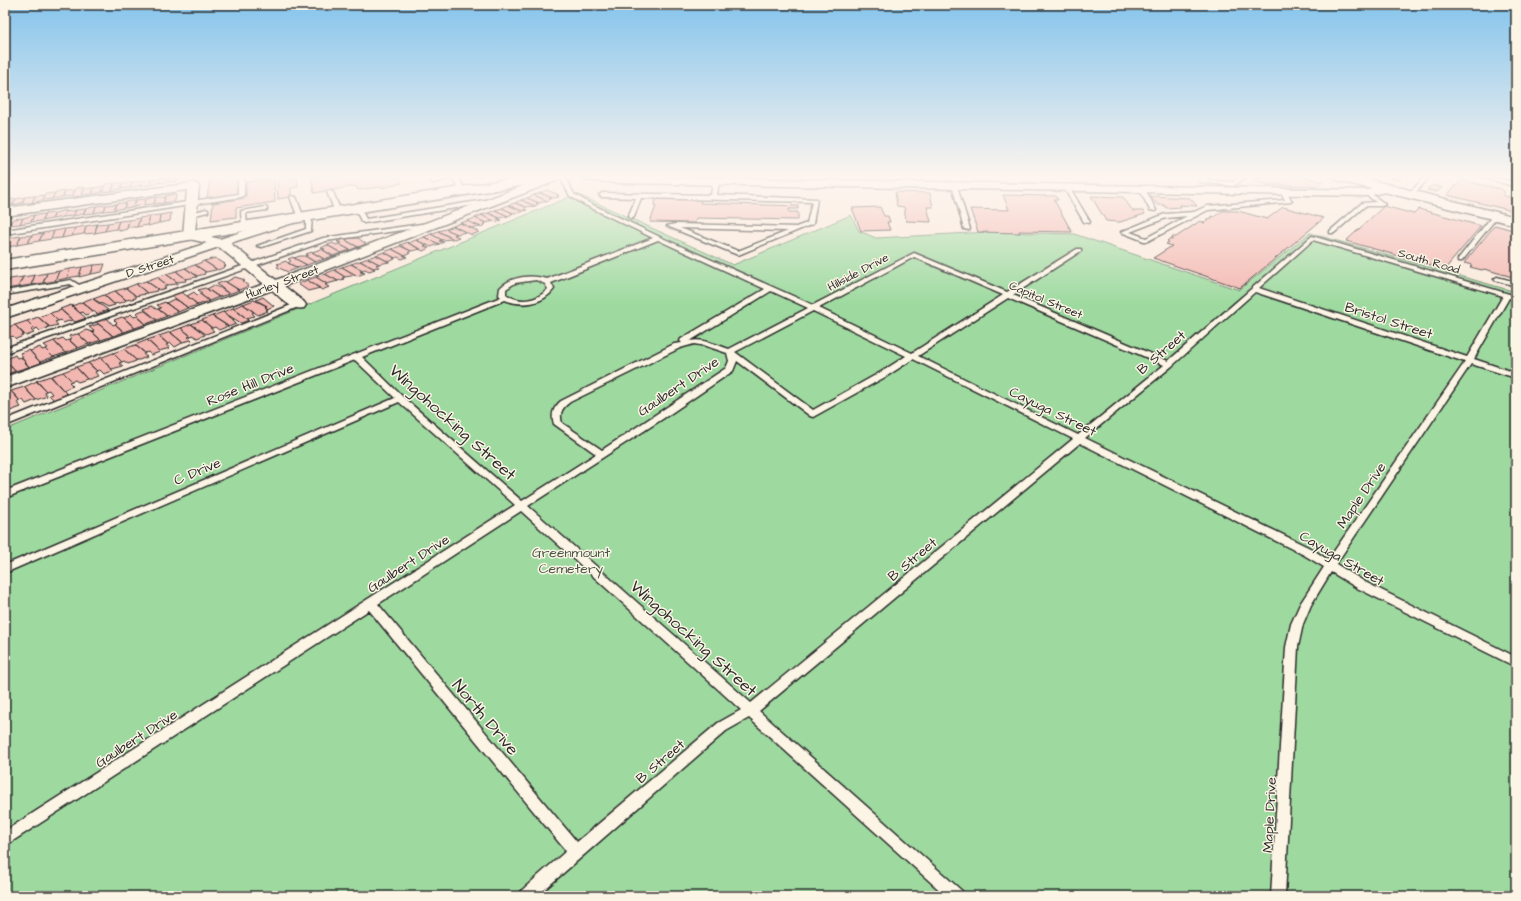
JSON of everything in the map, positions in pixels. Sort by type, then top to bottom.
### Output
[{"type":"main road","points":[[5,265],[295,219]]},
{"type":"street","points":[[190,219],[189,235],[222,243],[299,305]]},
{"type":"street","name":"D Street","points":[[5,314],[299,219]]},
{"type":"street","name":"Hurley Street","points":[[5,383],[274,285],[447,219]]},
{"type":"lane","points":[[5,232],[110,219]]},
{"type":"lane","points":[[243,219],[244,227]]},
{"type":"lane","points":[[260,246],[309,230],[303,219]]},
{"type":"lane","points":[[363,219],[364,221],[376,219]]},
{"type":"lane","name":"Cayuga Street","points":[[618,219],[813,308],[1079,438],[1308,552],[1361,585],[1516,662]]},
{"type":"lane","points":[[799,229],[670,226],[738,253],[799,229],[810,224],[811,219]]},
{"type":"lane","points":[[965,219],[968,230]]},
{"type":"lane","points":[[1157,219],[1124,232],[1146,240],[1186,219]]},
{"type":"lane","points":[[1332,232],[1347,219]]},
{"type":"lane","points":[[1460,260],[1494,219]]},
{"type":"lane","points":[[5,351],[325,240],[342,236],[434,224]]},
{"type":"lane","points":[[547,282],[658,238]]},
{"type":"lane","name":"B Street","points":[[526,896],[722,727],[750,711],[1169,364],[1312,238]]},
{"type":"lane","name":"South Road","points":[[1312,238],[1512,296]]},
{"type":"lane","points":[[677,346],[694,342],[707,344],[730,352],[813,414],[912,356],[1079,250]]},
{"type":"lane","name":"Capitol Street","points":[[914,255],[1169,364]]},
{"type":"lane","name":"Hillside Drive","points":[[813,308],[914,255]]},
{"type":"lane","points":[[528,278],[547,282],[551,285],[551,289],[543,297],[536,300],[518,302],[505,298],[501,291],[513,281],[528,278]]},
{"type":"lane","points":[[1497,279],[1516,284]]},
{"type":"lane","points":[[5,293],[71,282],[82,289]]},
{"type":"lane","points":[[601,454],[558,424],[555,416],[557,408],[567,400],[677,346],[770,289]]},
{"type":"lane","name":"Bristol Street","points":[[1254,289],[1516,376]]},
{"type":"lane","name":"Maple Drive","points":[[1278,896],[1292,647],[1297,624],[1306,604],[1330,565],[1512,296]]},
{"type":"lane","name":"Rose Hill Drive","points":[[5,495],[505,298]]},
{"type":"lane","points":[[5,423],[299,305]]},
{"type":"lane","name":"Gaulbert Drive","points":[[5,839],[664,414],[730,369],[733,361],[730,352],[813,308]]},
{"type":"lane","points":[[704,329],[701,336],[707,344]]},
{"type":"lane","name":"Wingohocking Street","points":[[356,356],[400,399],[522,506],[957,896]]},
{"type":"lane","name":"C Drive","points":[[5,569],[400,399]]},
{"type":"lane","name":"North Drive","points":[[371,604],[576,852]]},
{"type":"green space","name":"Greenmount Cemetery","points":[[516,219],[632,219],[733,265],[841,219],[853,219],[859,231],[876,238],[990,232],[1074,234],[1239,290],[1310,233],[1516,292],[1516,896],[5,896],[5,430]]},
{"type":"building","points":[[13,219],[22,219],[20,224],[9,225]]},
{"type":"building","points":[[22,219],[32,219],[31,222],[20,224]]},
{"type":"building","points":[[32,219],[43,219],[42,221],[31,222]]},
{"type":"building","points":[[140,219],[149,219],[148,225],[137,227]]},
{"type":"building","points":[[140,219],[137,227],[127,227],[129,220]]},
{"type":"building","points":[[149,219],[159,219],[159,223],[148,226]]},
{"type":"building","points":[[159,219],[170,219],[170,221],[159,223]]},
{"type":"building","points":[[477,219],[490,219],[494,221],[486,223]]},
{"type":"building","points":[[477,219],[486,223],[481,227],[467,221]]},
{"type":"building","points":[[490,219],[502,220],[496,222]]},
{"type":"building","points":[[651,219],[696,219],[695,223],[650,222]]},
{"type":"building","points":[[749,219],[798,219],[798,220]]},
{"type":"building","points":[[856,219],[889,219],[890,222],[887,222],[890,230],[861,231]]},
{"type":"building","points":[[906,219],[930,219],[931,222],[906,221]]},
{"type":"building","points":[[973,219],[1065,219],[1072,232],[1019,231],[1020,233],[978,232]]},
{"type":"building","points":[[1105,219],[1129,219],[1120,222],[1106,221]]},
{"type":"building","points":[[1323,219],[1240,288],[1153,258],[1172,246],[1166,244],[1169,242],[1167,241],[1169,239],[1172,240],[1173,239],[1171,238],[1176,237],[1200,221],[1205,223],[1203,222],[1208,221],[1206,220]]},
{"type":"building","points":[[1370,219],[1456,219],[1481,226],[1445,269],[1346,241]]},
{"type":"building","points":[[129,220],[127,229],[120,231],[120,229],[116,229],[119,221]]},
{"type":"building","points":[[119,221],[116,229],[105,231],[108,223]]},
{"type":"building","points":[[467,221],[481,227],[471,228],[460,223]]},
{"type":"building","points":[[108,223],[105,231],[95,233],[97,224]]},
{"type":"building","points":[[460,223],[479,232],[472,235],[453,226]]},
{"type":"building","points":[[97,224],[95,233],[84,234],[86,226]]},
{"type":"building","points":[[1495,225],[1516,231],[1516,278],[1484,269],[1482,270],[1470,267],[1472,265],[1464,263]]},
{"type":"building","points":[[86,226],[84,234],[72,236],[75,228]]},
{"type":"building","points":[[453,226],[466,232],[457,234],[446,229]]},
{"type":"building","points":[[75,228],[72,236],[62,238],[65,229]]},
{"type":"building","points":[[65,229],[62,238],[51,239],[54,231]]},
{"type":"building","points":[[446,229],[457,234],[454,235],[459,237],[454,239],[438,231]]},
{"type":"building","points":[[54,231],[51,239],[39,241],[43,233]]},
{"type":"building","points":[[438,231],[452,239],[442,240],[431,234]]},
{"type":"building","points":[[43,233],[39,241],[28,243],[32,235]]},
{"type":"building","points":[[431,234],[442,240],[439,241],[444,242],[439,244],[424,237]]},
{"type":"building","points":[[32,235],[28,243],[17,245],[21,236]]},
{"type":"building","points":[[21,236],[17,245],[5,248],[9,238]]},
{"type":"building","points":[[424,237],[439,244],[431,247],[416,240]]},
{"type":"building","points":[[350,238],[358,238],[366,244],[358,247],[345,240]]},
{"type":"building","points":[[344,239],[358,247],[350,250],[339,244],[342,243],[337,242]]},
{"type":"building","points":[[416,240],[427,245],[424,246],[429,248],[423,251],[408,243]]},
{"type":"building","points":[[408,242],[421,249],[411,251],[400,245]]},
{"type":"building","points":[[333,243],[336,245],[339,244],[350,250],[341,253],[327,245]]},
{"type":"building","points":[[327,245],[341,253],[333,256],[323,250],[325,249],[321,248]]},
{"type":"building","points":[[400,246],[411,251],[408,253],[410,253],[405,256],[392,249]]},
{"type":"building","points":[[321,249],[333,256],[324,259],[312,252]]},
{"type":"building","points":[[392,249],[407,257],[402,259],[398,257],[395,258],[384,252]]},
{"type":"building","points":[[312,252],[324,259],[315,262],[305,256],[308,255],[306,254]]},
{"type":"building","points":[[384,252],[395,259],[389,262],[376,255]]},
{"type":"building","points":[[376,255],[389,262],[379,264],[368,258]]},
{"type":"building","points":[[305,256],[315,262],[307,265],[294,258]]},
{"type":"building","points":[[293,257],[307,265],[298,268],[288,263],[291,261],[288,259]]},
{"type":"building","points":[[215,258],[226,266],[218,270],[204,261]]},
{"type":"building","points":[[368,258],[379,264],[376,265],[379,267],[373,268],[360,261]]},
{"type":"building","points":[[204,261],[216,270],[206,272],[195,265]]},
{"type":"building","points":[[286,261],[298,268],[288,272],[277,267],[279,265],[277,264]]},
{"type":"building","points":[[360,261],[375,269],[369,271],[365,269],[363,270],[351,264]]},
{"type":"building","points":[[105,264],[102,272],[91,274],[94,265]]},
{"type":"building","points":[[351,264],[363,271],[360,272],[365,273],[357,276],[342,267]]},
{"type":"building","points":[[94,265],[91,274],[79,277],[82,267]]},
{"type":"building","points":[[195,265],[206,272],[204,273],[205,274],[197,276],[185,268]]},
{"type":"building","points":[[82,267],[79,276],[67,278],[70,269]]},
{"type":"building","points":[[342,267],[356,275],[345,277],[334,270]]},
{"type":"building","points":[[185,268],[197,277],[186,279],[176,271]]},
{"type":"building","points":[[70,269],[67,278],[55,281],[59,271]]},
{"type":"building","points":[[334,270],[345,277],[342,278],[344,279],[338,281],[325,274]]},
{"type":"building","points":[[59,271],[55,281],[43,283],[47,273]]},
{"type":"building","points":[[176,271],[186,279],[186,281],[177,282],[166,274]]},
{"type":"building","points":[[47,273],[43,283],[31,285],[35,275]]},
{"type":"building","points":[[166,274],[177,282],[177,284],[167,285],[157,277]]},
{"type":"building","points":[[325,274],[338,281],[327,284],[316,277]]},
{"type":"building","points":[[35,275],[31,285],[18,287],[23,277]]},
{"type":"building","points":[[23,277],[18,287],[6,289],[10,279]]},
{"type":"building","points":[[157,277],[167,285],[164,287],[166,288],[159,290],[146,281]]},
{"type":"building","points":[[235,277],[242,279],[245,281],[243,282],[249,286],[239,290],[226,282]]},
{"type":"building","points":[[316,277],[329,287],[322,290],[307,280]]},
{"type":"building","points":[[307,280],[320,288],[308,291],[298,284]]},
{"type":"building","points":[[146,281],[158,289],[156,290],[157,291],[147,293],[136,284]]},
{"type":"building","points":[[225,281],[239,290],[229,294],[217,284]]},
{"type":"building","points":[[136,284],[147,293],[136,296],[126,288]]},
{"type":"building","points":[[214,285],[229,294],[219,297],[207,289]]},
{"type":"building","points":[[126,288],[136,296],[136,298],[126,300],[115,291]]},
{"type":"building","points":[[205,288],[219,297],[209,301],[200,294],[202,293],[198,290]]},
{"type":"building","points":[[115,291],[126,300],[124,302],[114,304],[104,295]]},
{"type":"building","points":[[181,292],[198,305],[188,308],[171,295]]},
{"type":"building","points":[[194,292],[197,295],[200,294],[209,301],[198,305],[187,296]]},
{"type":"building","points":[[104,295],[115,305],[108,307],[93,299]]},
{"type":"building","points":[[263,297],[274,306],[267,309],[265,307],[267,306],[256,300]]},
{"type":"building","points":[[92,298],[108,310],[97,314],[82,302]]},
{"type":"building","points":[[174,299],[188,308],[178,312],[166,303]]},
{"type":"building","points":[[254,300],[267,306],[265,307],[268,311],[258,315],[243,304]]},
{"type":"building","points":[[82,302],[93,312],[86,315],[83,312],[80,313],[72,306]]},
{"type":"building","points":[[165,302],[178,312],[167,316],[158,309],[161,308],[157,305]]},
{"type":"building","points":[[243,304],[254,312],[252,313],[255,316],[246,318],[233,308]]},
{"type":"building","points":[[71,305],[86,318],[75,322],[60,309]]},
{"type":"building","points":[[152,306],[167,316],[157,320],[144,309]]},
{"type":"building","points":[[233,308],[249,320],[241,323],[223,312]]},
{"type":"building","points":[[61,310],[72,320],[63,323],[60,320],[58,321],[50,313]]},
{"type":"building","points":[[143,310],[157,320],[146,324],[137,316],[139,315],[136,313]]},
{"type":"building","points":[[223,312],[234,320],[232,320],[236,324],[228,327],[212,316]]},
{"type":"building","points":[[50,313],[58,321],[55,322],[58,325],[50,327],[38,317]]},
{"type":"building","points":[[131,314],[134,317],[137,316],[146,324],[135,328],[124,318]]},
{"type":"building","points":[[212,316],[226,325],[226,327],[219,330],[215,327],[212,328],[202,320]]},
{"type":"building","points":[[38,317],[49,327],[47,327],[48,328],[40,331],[37,328],[35,329],[27,321]]},
{"type":"building","points":[[122,317],[135,328],[124,332],[115,324],[117,323],[114,320]]},
{"type":"building","points":[[107,318],[113,325],[115,324],[124,332],[113,336],[96,322]]},
{"type":"building","points":[[202,320],[214,331],[206,334],[191,324]]},
{"type":"building","points":[[27,321],[35,329],[31,330],[34,333],[26,336],[15,325]]},
{"type":"building","points":[[98,324],[113,336],[101,340],[89,327]]},
{"type":"building","points":[[191,324],[205,335],[197,338],[193,335],[191,336],[181,328]]},
{"type":"building","points":[[15,325],[24,335],[16,339],[13,336],[10,337],[5,332],[5,328]]},
{"type":"building","points":[[181,328],[191,336],[188,337],[192,340],[182,342],[170,332]]},
{"type":"building","points":[[86,330],[92,332],[101,340],[89,344],[78,334]]},
{"type":"building","points":[[170,332],[182,343],[175,347],[171,343],[168,344],[159,336]]},
{"type":"building","points":[[78,334],[89,344],[78,348],[69,340],[71,339],[69,336]]},
{"type":"building","points":[[159,336],[168,344],[166,345],[170,348],[159,351],[147,340]]},
{"type":"building","points":[[63,338],[66,341],[69,340],[78,348],[65,353],[54,341]]},
{"type":"building","points":[[147,340],[160,352],[151,355],[148,352],[145,353],[135,345]]},
{"type":"building","points":[[54,341],[65,353],[53,357],[45,349],[48,348],[44,345]]},
{"type":"building","points":[[135,345],[145,353],[143,354],[147,357],[136,360],[124,349]]},
{"type":"building","points":[[40,347],[42,350],[45,349],[53,357],[40,362],[30,351]]},
{"type":"building","points":[[124,349],[136,361],[128,364],[124,361],[122,362],[113,353]]},
{"type":"building","points":[[29,350],[41,363],[29,367],[21,357],[23,357],[20,353]]},
{"type":"building","points":[[113,353],[122,362],[119,363],[123,366],[112,369],[100,358]]},
{"type":"building","points":[[15,355],[17,358],[21,357],[29,367],[15,371],[5,360]]},
{"type":"building","points":[[100,358],[113,371],[104,374],[100,370],[97,371],[88,363]]},
{"type":"building","points":[[5,360],[15,371],[5,375]]},
{"type":"building","points":[[88,363],[97,371],[95,372],[98,376],[87,379],[76,367]]},
{"type":"building","points":[[76,367],[87,379],[78,382],[75,380],[72,381],[63,372]]},
{"type":"building","points":[[63,372],[72,381],[69,382],[73,386],[63,390],[51,376]]},
{"type":"building","points":[[50,376],[68,395],[54,400],[49,395],[52,394],[49,390],[46,391],[36,381]]},
{"type":"building","points":[[37,381],[46,391],[44,392],[47,396],[36,400],[24,387]]},
{"type":"building","points":[[24,387],[36,400],[26,404],[23,400],[20,401],[11,391]]},
{"type":"building","points":[[11,391],[20,401],[17,402],[21,407],[10,411],[5,405],[5,394]]}]
